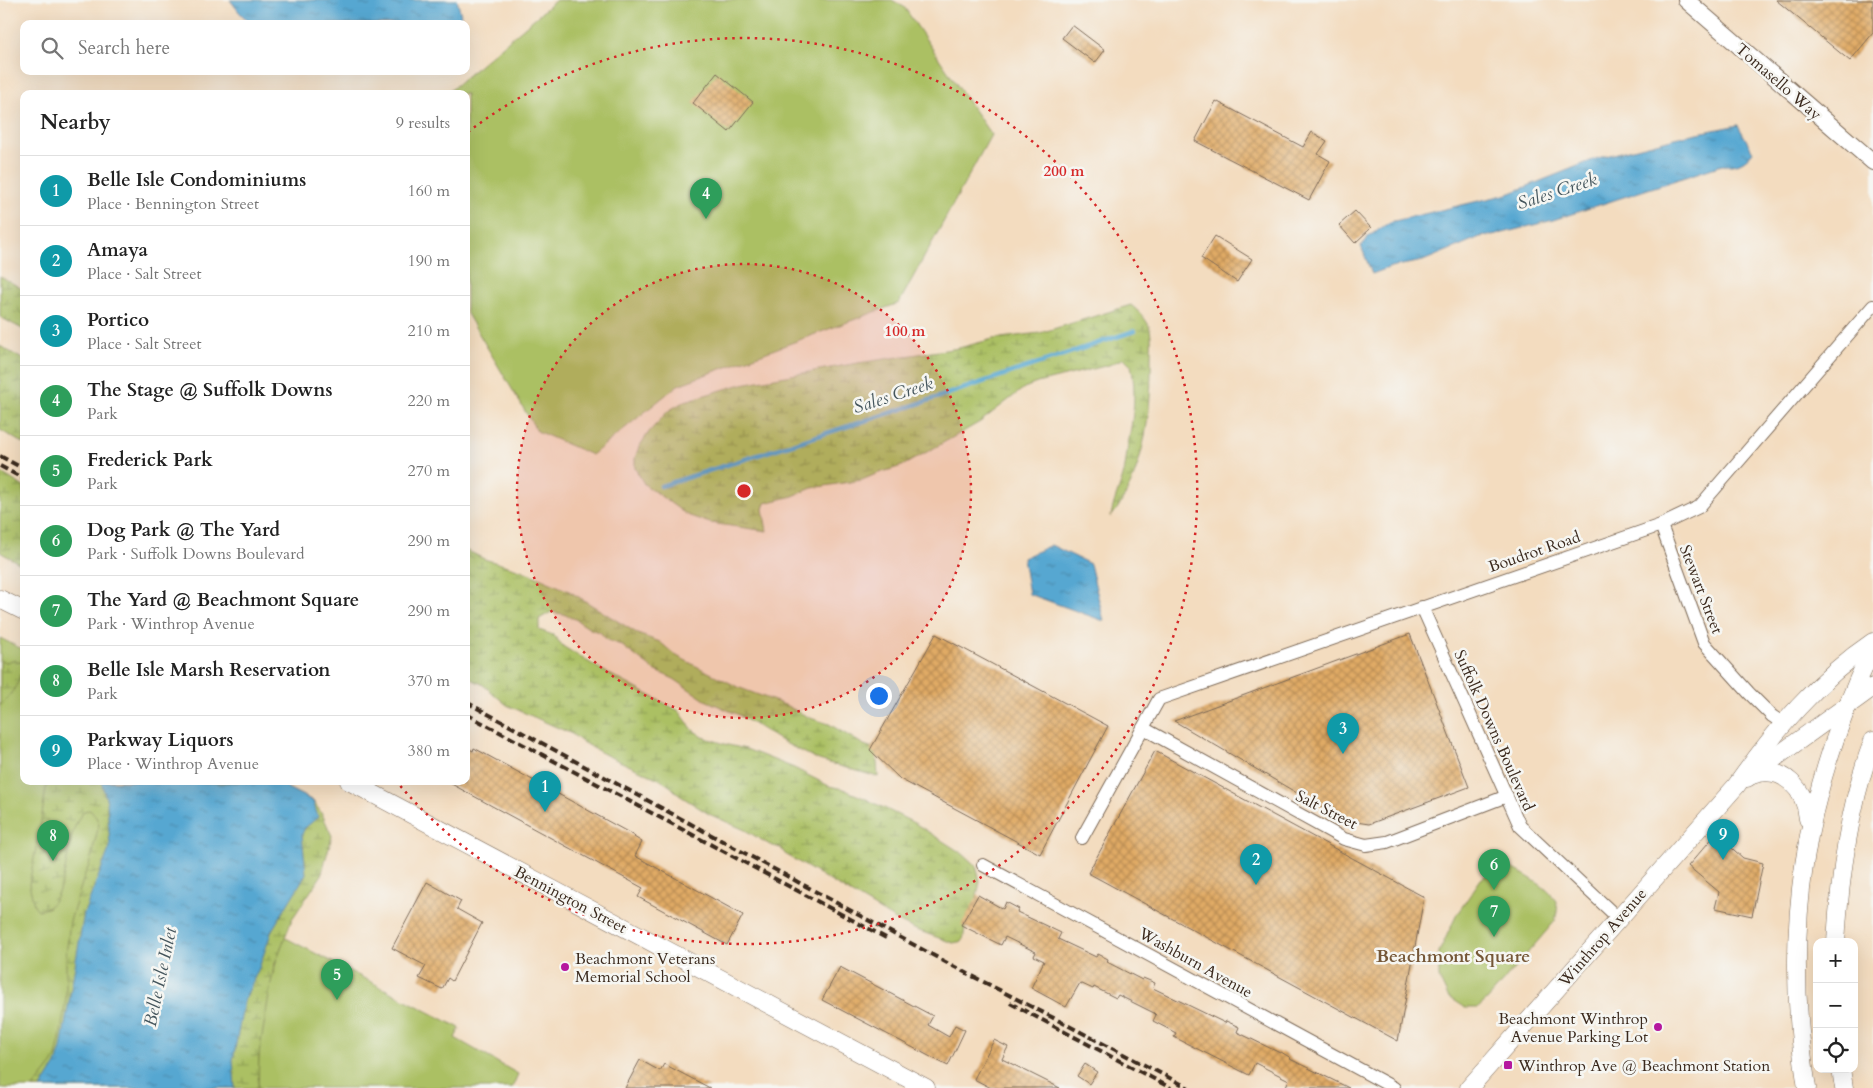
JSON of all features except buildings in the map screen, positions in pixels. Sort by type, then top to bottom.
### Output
[{"type":"main road","points":[[0,599],[20,609]]},
{"type":"main road","name":"Winthrop Avenue","points":[[1469,1088],[1736,786],[1764,747],[1784,724],[1833,672],[1873,642]]},
{"type":"main road","points":[[1807,1088],[1798,1020],[1796,966],[1799,896],[1807,841],[1821,781],[1848,705],[1873,648]]},
{"type":"main road","name":"Winthrop Avenue","points":[[1736,786],[1873,687]]},
{"type":"main road","points":[[1836,938],[1840,890],[1848,831],[1858,786],[1873,741]]},
{"type":"main road","points":[[1752,775],[1760,773],[1774,774],[1787,779],[1797,787],[1806,803],[1808,821],[1807,841]]},
{"type":"main road","name":"Bennington Street","points":[[357,785],[926,1088]]},
{"type":"main road","points":[[1842,1073],[1844,1088]]},
{"type":"street","name":"Tomasello Way","points":[[1686,0],[1873,162]]},
{"type":"street","name":"Boudrot Road","points":[[1082,838],[1159,699],[1661,524],[1700,507],[1873,306]]},
{"type":"street","name":"Stewart Street","points":[[1661,524],[1704,643],[1749,693],[1772,716],[1784,724]]},
{"type":"street","name":"Suffolk Downs Boulevard","points":[[1422,607],[1520,826],[1618,918]]},
{"type":"street","name":"Salt Street","points":[[1143,728],[1344,840],[1366,845],[1387,842],[1507,796]]},
{"type":"street","name":"Washburn Avenue","points":[[983,865],[1394,1088]]},
{"type":"green space","points":[[556,0],[892,0],[904,7],[991,135],[899,303],[678,385],[592,455],[537,431],[470,319],[470,90],[451,90]]},
{"type":"green space","points":[[0,276],[20,288],[20,328],[0,317]]},
{"type":"green space","points":[[1131,305],[1145,319],[1150,329],[1150,399],[1144,442],[1138,463],[1122,501],[1111,517],[1125,468],[1134,405],[1131,365],[1124,358],[1109,365],[1024,388],[980,422],[902,466],[862,480],[812,488],[793,496],[765,503],[763,509],[767,531],[710,523],[687,515],[644,484],[635,468],[635,458],[639,447],[649,432],[668,411],[685,401],[742,384],[858,363],[959,348],[993,339],[1040,333]]},
{"type":"green space","points":[[0,346],[20,358],[20,442],[0,430]]},
{"type":"green space","points":[[0,472],[20,484],[20,564],[0,552]]},
{"type":"green space","points":[[470,552],[484,559],[521,570],[569,591],[640,635],[660,642],[675,655],[696,666],[740,688],[785,705],[810,718],[829,724],[864,745],[876,749],[878,777],[819,760],[783,742],[739,715],[705,700],[674,679],[654,670],[621,645],[607,640],[600,632],[590,629],[575,619],[551,612],[539,619],[539,630],[553,635],[564,647],[600,669],[679,711],[693,730],[703,737],[746,749],[794,768],[829,786],[843,789],[866,799],[916,824],[963,854],[976,866],[980,881],[976,902],[965,927],[963,941],[953,943],[914,929],[894,919],[785,854],[781,848],[770,845],[745,830],[709,814],[679,795],[659,779],[606,755],[582,742],[572,734],[507,705],[482,684],[470,679]]},
{"type":"green space","points":[[0,638],[20,648],[20,785],[102,785],[107,802],[61,1048],[41,1088],[0,1088]]},
{"type":"green space","points":[[12,660],[20,662],[20,677],[16,686],[0,706],[0,661],[7,662]]},
{"type":"green space","points":[[46,785],[282,785],[313,801],[322,814],[332,836],[321,876],[292,919],[274,966],[259,1054],[258,1088],[33,1088],[56,1057],[66,998],[66,956],[70,921],[89,866],[99,824],[90,810],[84,811],[77,821],[73,833],[65,872],[56,897],[48,908],[38,910],[34,905],[29,884]]},
{"type":"green space","points":[[1503,863],[1541,885],[1553,896],[1557,907],[1555,921],[1488,999],[1478,1008],[1465,1008],[1448,997],[1439,978],[1439,952],[1457,914],[1481,879]]},
{"type":"green space","points":[[284,937],[460,1028],[455,1038],[518,1074],[512,1088],[258,1088],[259,1050],[268,992]]},
{"type":"water","points":[[230,0],[457,0],[461,15],[458,20],[247,20]]},
{"type":"water","points":[[1738,125],[1753,152],[1746,159],[1736,164],[1722,165],[1553,220],[1480,237],[1423,261],[1391,267],[1372,274],[1361,246],[1369,236],[1390,222],[1508,194],[1598,158],[1683,136]]},
{"type":"water","points":[[1051,545],[1090,564],[1104,621],[1029,594],[1023,558]]},
{"type":"water","name":"Belle Isle Inlet","points":[[102,785],[282,785],[313,801],[318,817],[305,828],[302,834],[306,874],[272,930],[259,968],[244,1001],[233,1060],[235,1088],[41,1088],[56,1064],[61,1048],[84,913],[110,847],[107,802]]},
{"type":"waterway","name":"Sales Creek","points":[[661,486],[927,401],[1134,331]]},
{"type":"railway","points":[[0,456],[20,467]]},
{"type":"railway","points":[[0,466],[20,477]]},
{"type":"railway","points":[[470,704],[951,965],[1189,1088]]},
{"type":"railway","points":[[470,716],[886,938]]},
{"type":"railway","points":[[1010,1003],[1171,1088]]},
{"type":"place","name":"The Stage @ Suffolk Downs","points":[[706,219]]},
{"type":"place","name":"Portico","points":[[1343,754]]},
{"type":"place","name":"Belle Isle Condominiums","points":[[545,812]]},
{"type":"place","name":"Parkway Liquors","points":[[1723,860]]},
{"type":"place","name":"Belle Isle Marsh Reservation","points":[[53,861]]},
{"type":"place","name":"Amaya","points":[[1256,885]]},
{"type":"place","name":"Dog Park @ The Yard","points":[[1494,890]]},
{"type":"place","name":"The Yard @ Beachmont Square","points":[[1494,937]]},
{"type":"place","name":"Beachmont Veterans Memorial School","points":[[565,967]]},
{"type":"place","name":"Frederick Park","points":[[337,1000]]},
{"type":"place","name":"Beachmont Winthrop Avenue Parking Lot","points":[[1658,1027]]},
{"type":"place","name":"Winthrop Ave @ Beachmont Station","points":[[1508,1065]]},
{"type":"district","name":"Beachmont Square","points":[[1453,956]]}]
